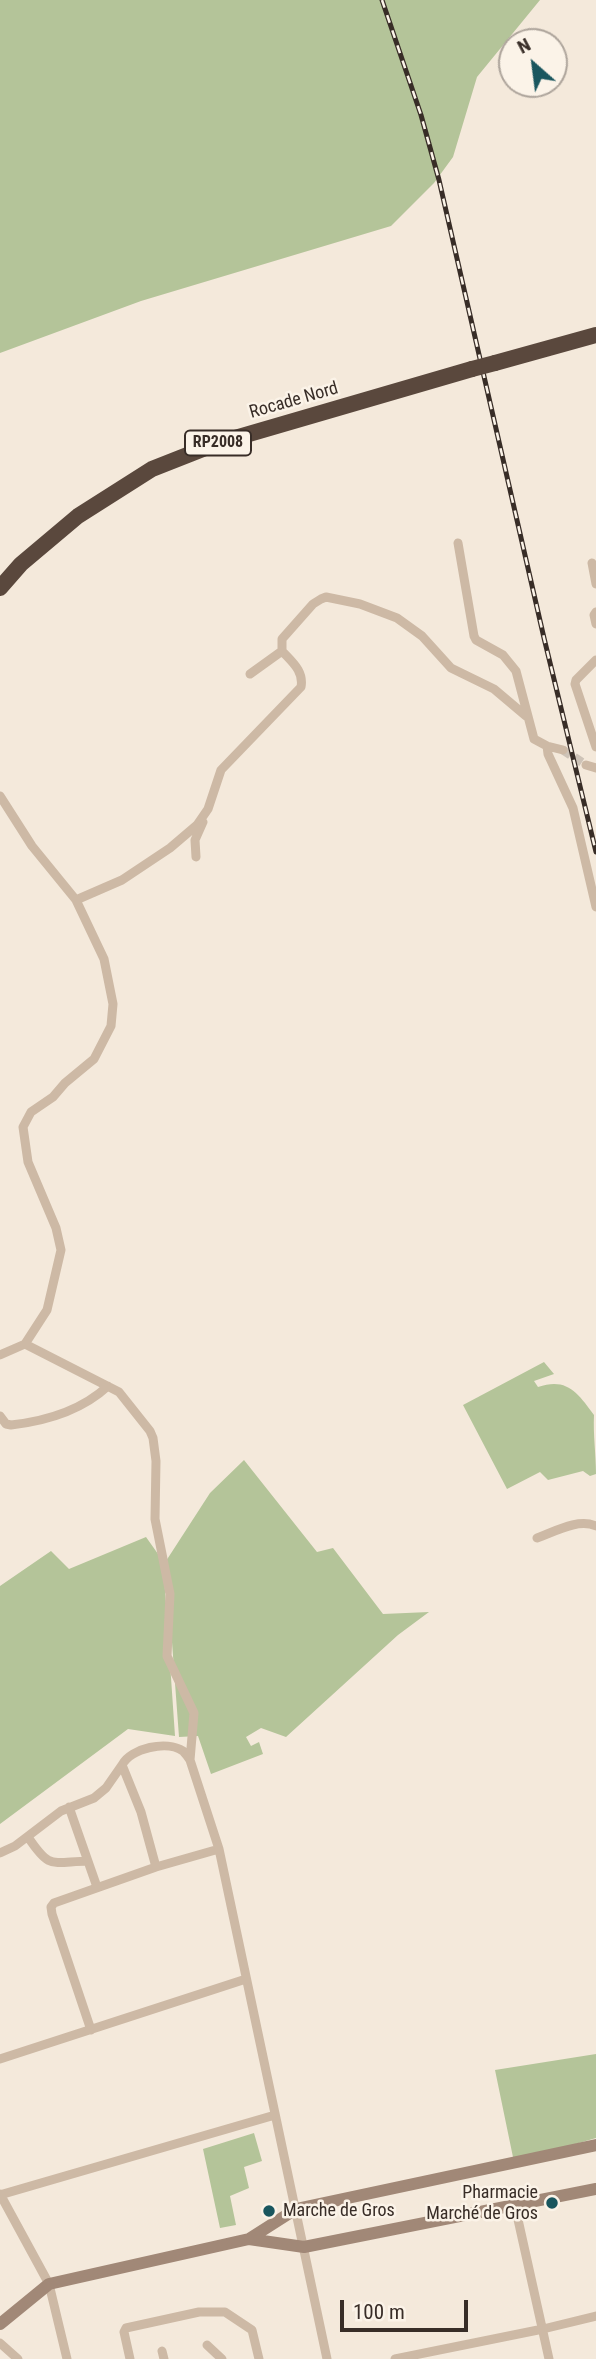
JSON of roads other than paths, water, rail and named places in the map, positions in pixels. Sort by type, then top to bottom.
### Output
[{"type":"highway","name":"Rocade Nord","points":[[0,588],[21,564],[78,516],[152,470],[218,443],[596,335]]},
{"type":"street","points":[[458,543],[476,640],[510,662],[516,671],[534,739],[564,750]]},
{"type":"street","points":[[592,564],[596,584]]},
{"type":"street","points":[[197,857],[195,840],[221,770],[301,687],[298,668],[282,651],[282,639],[320,599],[326,597],[360,604],[397,618],[422,636],[451,668],[494,689],[526,716]]},
{"type":"street","points":[[596,612],[596,624]]},
{"type":"street","points":[[250,674],[282,651]]},
{"type":"street","points":[[596,660],[575,684],[596,747]]},
{"type":"street","points":[[547,746],[578,825],[596,907]]},
{"type":"street","points":[[0,796],[32,846],[76,900],[104,959],[113,1004],[111,1026],[94,1059],[65,1083],[53,1097],[31,1112],[23,1127],[28,1162],[56,1228],[61,1250],[47,1310],[25,1344],[0,1355]]},
{"type":"street","points":[[76,900],[122,880],[170,848],[197,825],[204,815]]},
{"type":"street","points":[[25,1344],[119,1392],[130,1403],[153,1438],[156,1461],[155,1519],[170,1594],[167,1656],[194,1713],[190,1760]]},
{"type":"street","points":[[0,1416],[6,1424],[11,1425],[54,1418],[96,1396],[108,1386]]},
{"type":"street","points":[[537,1538],[572,1525],[592,1523],[596,1526]]},
{"type":"street","points":[[0,1853],[28,1837],[69,1807],[94,1798],[106,1788],[125,1758],[133,1752],[169,1747],[183,1751],[190,1760],[219,1849],[327,2359]]},
{"type":"street","points":[[122,1765],[141,1812],[156,1867]]},
{"type":"street","points":[[69,1807],[97,1887]]},
{"type":"street","points":[[28,1837],[43,1859],[49,1862],[88,1861]]},
{"type":"street","points":[[91,2030],[51,1907],[54,1903],[97,1887],[219,1849]]},
{"type":"street","points":[[0,2059],[246,1979]]},
{"type":"street","points":[[67,2359],[49,2284],[0,2194],[275,2115]]},
{"type":"street","points":[[0,2324],[49,2284],[249,2239],[296,2209],[596,2145]]},
{"type":"street","points":[[249,2239],[304,2248],[596,2189]]},
{"type":"street","points":[[515,2206],[549,2359]]},
{"type":"street","points":[[130,2359],[124,2332],[126,2328],[199,2312],[218,2311],[231,2315],[252,2330],[259,2359]]},
{"type":"street","points":[[395,2359],[596,2316]]},
{"type":"street","points":[[0,2343],[18,2359]]},
{"type":"street","points":[[207,2345],[222,2359]]},
{"type":"tunnel","points":[[563,750],[586,765]]},
{"type":"railway","points":[[382,0],[421,115],[439,180],[596,852]]},
{"type":"place","name":"Pharmacie Marché de Gros","points":[[552,2203]]},
{"type":"place","name":"Marche de Gros","points":[[269,2211]]}]
